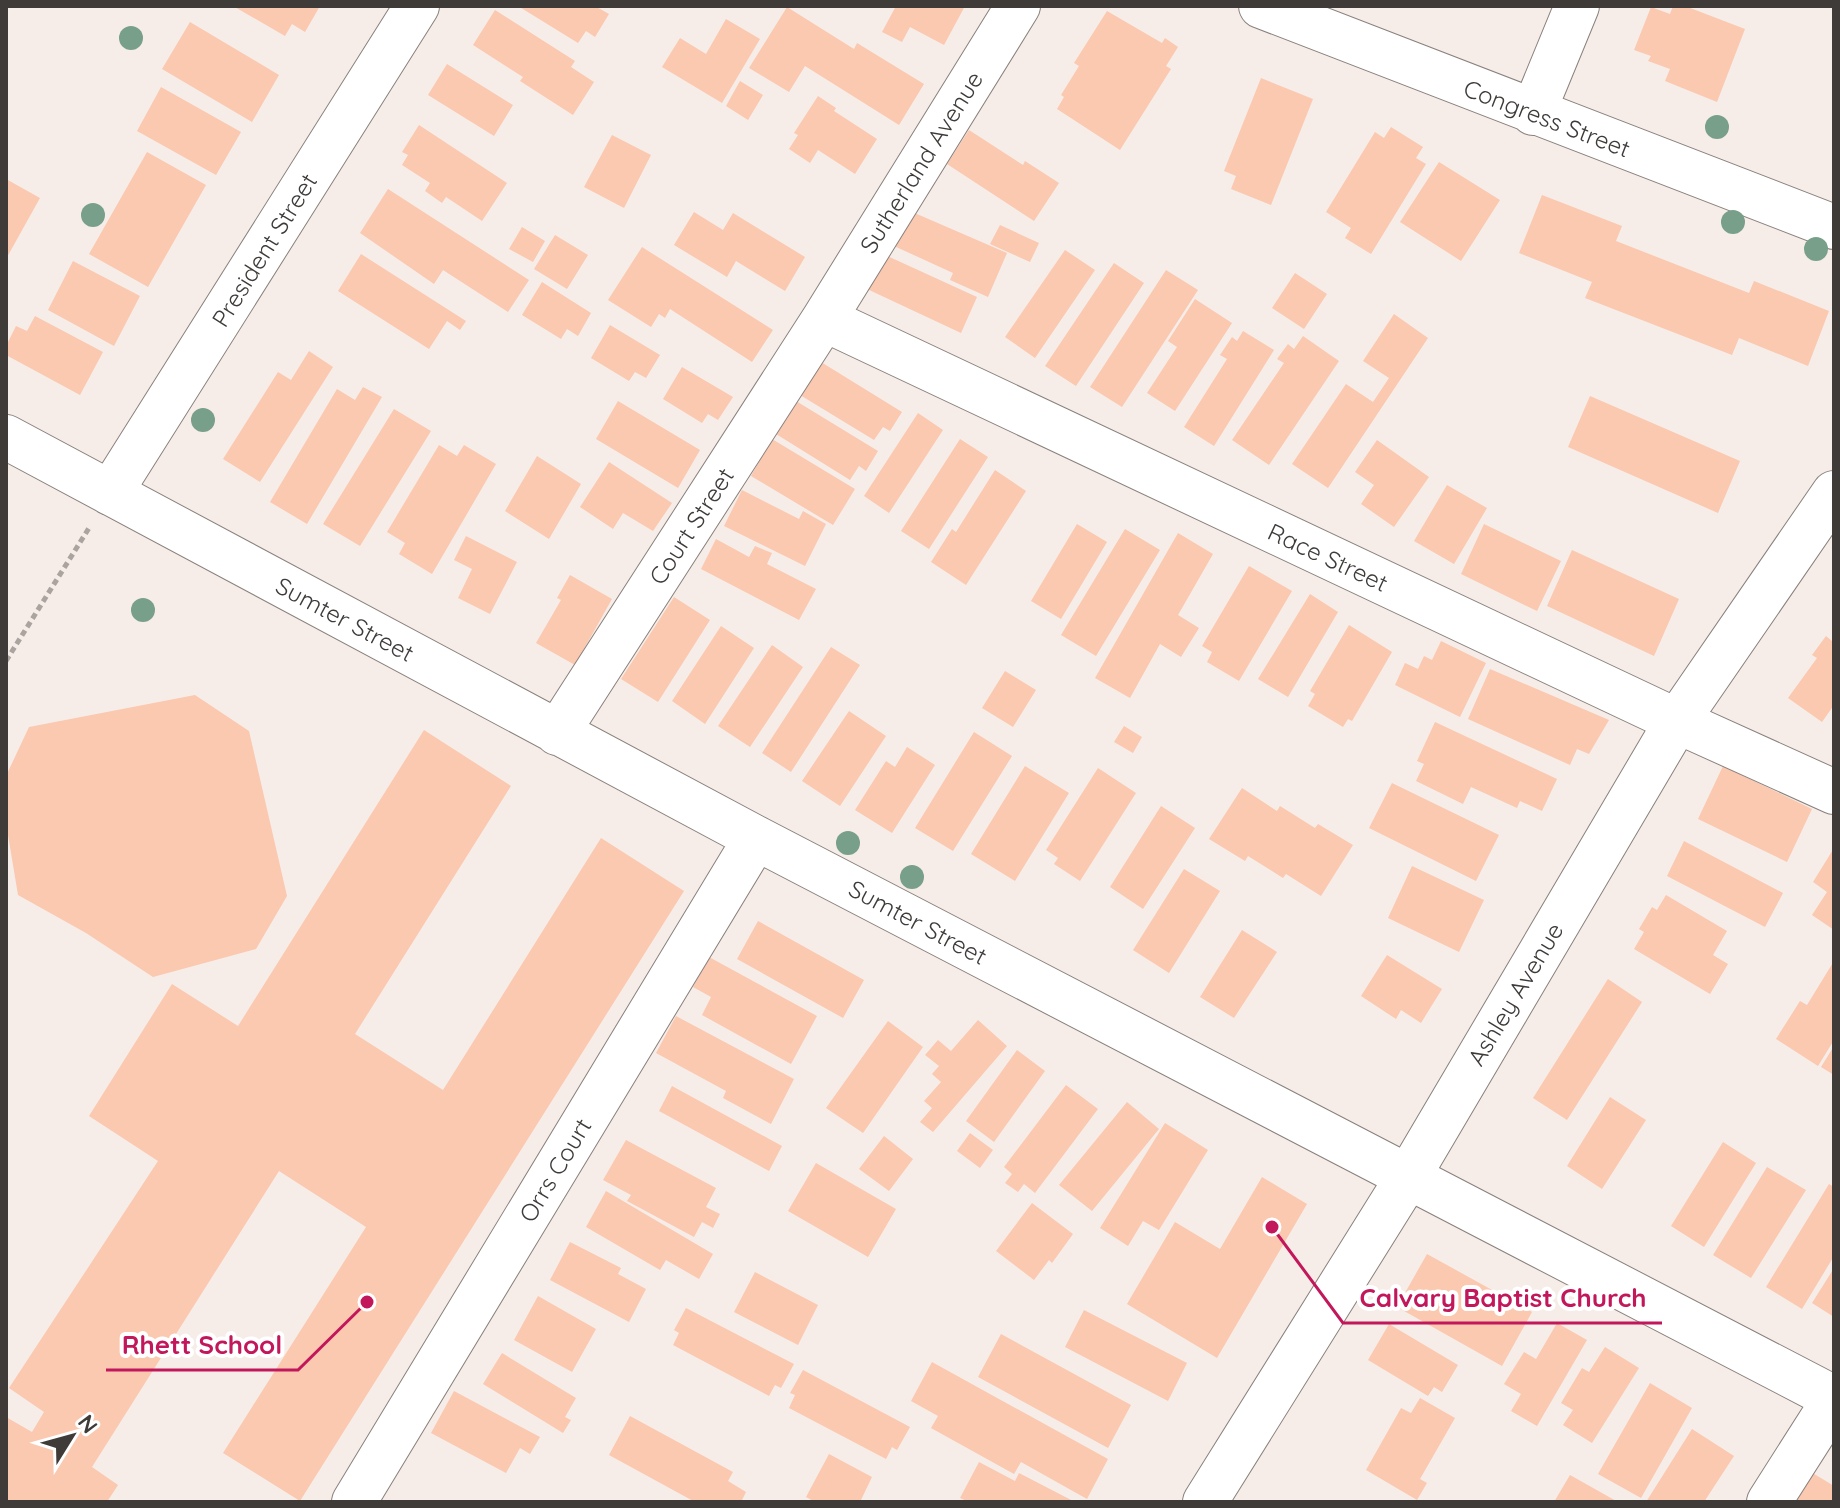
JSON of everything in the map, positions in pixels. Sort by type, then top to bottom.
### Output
[{"type":"street","name":"President Street","points":[[110,493],[417,6]]},
{"type":"street","name":"Sutherland Avenue","points":[[824,319],[1018,6]]},
{"type":"street","name":"Congress Street","points":[[1261,6],[1834,227]]},
{"type":"street","points":[[1533,113],[1577,6]]},
{"type":"street","name":"Race Street","points":[[824,319],[1834,792]]},
{"type":"street","name":"Court Street","points":[[557,733],[824,319]]},
{"type":"street","name":"Sumter Street","points":[[6,437],[756,838],[1834,1399]]},
{"type":"street","name":"Ashley Avenue","points":[[1205,1502],[1408,1177],[1677,721],[1834,493]]},
{"type":"street","name":"Orrs Court","points":[[354,1502],[756,838]]},
{"type":"street","points":[[1769,1502],[1834,1399]]},
{"type":"path","points":[[6,661],[110,493]]},
{"type":"building","points":[[233,6],[320,6],[305,32],[292,24],[285,36]]},
{"type":"building","points":[[518,6],[595,6],[609,14],[595,37],[586,31],[578,43]]},
{"type":"building","points":[[896,6],[965,6],[944,45],[910,27],[902,42],[882,32]]},
{"type":"building","points":[[1673,6],[1685,6],[1745,29],[1717,102],[1665,81],[1670,69],[1648,61],[1651,56],[1634,50],[1651,7],[1670,14]]},
{"type":"building","points":[[787,7],[854,49],[857,43],[924,84],[899,125],[805,66],[789,92],[749,68]]},
{"type":"building","points":[[495,10],[575,61],[571,67],[594,82],[573,115],[520,81],[523,77],[473,45]]},
{"type":"building","points":[[1107,11],[1162,43],[1165,38],[1178,47],[1166,66],[1171,69],[1120,150],[1057,109],[1064,97],[1061,95],[1079,66],[1074,63]]},
{"type":"building","points":[[726,19],[760,39],[722,103],[662,67],[680,38],[706,54]]},
{"type":"building","points":[[190,22],[279,75],[252,122],[162,69]]},
{"type":"building","points":[[447,64],[513,105],[494,136],[428,95]]},
{"type":"building","points":[[1261,78],[1313,99],[1271,205],[1231,189],[1236,176],[1224,171]]},
{"type":"building","points":[[740,81],[763,95],[748,120],[726,106]]},
{"type":"building","points":[[161,87],[241,132],[216,175],[137,131]]},
{"type":"building","points":[[818,96],[836,108],[834,111],[877,139],[855,174],[818,150],[810,163],[789,149],[798,135],[794,133]]},
{"type":"building","points":[[419,125],[507,183],[482,221],[446,197],[442,203],[425,191],[430,183],[402,165],[408,155],[402,152]]},
{"type":"building","points":[[1391,127],[1423,147],[1416,158],[1426,164],[1371,254],[1345,238],[1351,228],[1326,212],[1375,132],[1384,138]]},
{"type":"building","points":[[969,130],[1023,165],[1025,161],[1059,183],[1034,221],[947,164]]},
{"type":"building","points":[[612,135],[651,155],[624,208],[584,187]]},
{"type":"building","points":[[147,152],[206,185],[148,287],[89,254]]},
{"type":"building","points":[[1439,162],[1500,200],[1461,261],[1400,222]]},
{"type":"building","points":[[6,179],[40,198],[6,259]]},
{"type":"building","points":[[388,189],[529,280],[508,312],[443,270],[434,284],[360,233]]},
{"type":"building","points":[[1542,195],[1622,226],[1616,241],[1749,293],[1754,281],[1829,311],[1808,366],[1739,338],[1732,355],[1585,298],[1592,282],[1519,253]]},
{"type":"building","points":[[910,211],[1007,253],[988,297],[950,280],[953,273],[894,246]]},
{"type":"building","points":[[694,212],[723,230],[733,213],[805,257],[785,291],[736,261],[727,277],[674,245]]},
{"type":"building","points":[[1000,225],[1039,243],[1030,262],[990,244]]},
{"type":"building","points":[[522,227],[545,241],[533,262],[509,249]]},
{"type":"building","points":[[555,235],[588,255],[567,289],[534,269]]},
{"type":"building","points":[[642,247],[773,330],[752,362],[670,309],[665,318],[659,314],[651,327],[608,300]]},
{"type":"building","points":[[1065,250],[1095,270],[1035,358],[1005,337]]},
{"type":"building","points":[[361,254],[466,321],[460,330],[447,321],[429,349],[338,291]]},
{"type":"building","points":[[883,254],[977,297],[961,333],[867,289]]},
{"type":"building","points":[[73,261],[140,296],[114,346],[48,310]]},
{"type":"building","points":[[1114,263],[1144,283],[1076,386],[1045,366]]},
{"type":"building","points":[[1166,270],[1198,290],[1122,407],[1090,387]]},
{"type":"building","points":[[1295,273],[1327,294],[1304,329],[1272,308]]},
{"type":"building","points":[[542,282],[591,313],[578,336],[567,329],[561,339],[522,315]]},
{"type":"building","points":[[1195,299],[1232,323],[1175,411],[1147,393],[1177,347],[1168,341]]},
{"type":"building","points":[[1394,314],[1428,338],[1328,488],[1292,464],[1346,384],[1373,402],[1389,378],[1363,361]]},
{"type":"building","points":[[35,316],[103,352],[80,395],[6,355],[6,346],[16,326],[27,331]]},
{"type":"building","points":[[610,325],[660,355],[646,378],[635,372],[629,381],[591,358]]},
{"type":"building","points":[[1243,331],[1274,350],[1214,446],[1184,427],[1227,359],[1220,355],[1232,337],[1237,341]]},
{"type":"building","points":[[1303,336],[1339,361],[1269,465],[1232,440],[1284,363],[1277,359],[1288,344],[1294,349]]},
{"type":"building","points":[[309,351],[333,367],[260,482],[223,459],[278,372],[291,380]]},
{"type":"building","points":[[821,362],[902,412],[890,431],[883,427],[874,440],[800,395]]},
{"type":"building","points":[[682,367],[733,397],[718,420],[708,414],[702,423],[663,399]]},
{"type":"building","points":[[363,387],[382,397],[307,524],[270,502],[337,389],[355,400]]},
{"type":"building","points":[[1590,396],[1740,461],[1718,513],[1568,447]]},
{"type":"building","points":[[618,401],[700,450],[678,488],[596,439]]},
{"type":"building","points":[[796,401],[878,451],[866,471],[859,466],[850,480],[776,434]]},
{"type":"building","points":[[394,409],[431,431],[360,546],[323,524]]},
{"type":"building","points":[[918,413],[943,430],[889,513],[864,496]]},
{"type":"building","points":[[772,439],[855,489],[833,525],[751,476]]},
{"type":"building","points":[[960,439],[988,457],[929,549],[901,531]]},
{"type":"building","points":[[1377,440],[1429,477],[1394,527],[1361,504],[1374,485],[1355,472]]},
{"type":"building","points":[[439,445],[457,456],[464,445],[496,464],[432,574],[399,554],[405,543],[387,532]]},
{"type":"building","points":[[537,456],[581,484],[549,539],[505,511]]},
{"type":"building","points":[[609,462],[672,503],[653,531],[623,513],[613,529],[580,507]]},
{"type":"building","points":[[995,470],[1026,491],[966,585],[931,562],[952,529],[956,532]]},
{"type":"building","points":[[1447,485],[1487,508],[1454,564],[1414,541]]},
{"type":"building","points":[[742,490],[799,519],[803,511],[826,524],[805,566],[724,526]]},
{"type":"building","points":[[1077,524],[1107,542],[1061,619],[1031,601]]},
{"type":"building","points":[[1484,524],[1561,561],[1537,611],[1461,574]]},
{"type":"building","points":[[1125,529],[1160,550],[1096,656],[1061,635]]},
{"type":"building","points":[[1178,533],[1213,554],[1178,615],[1199,628],[1181,657],[1160,644],[1130,698],[1095,678]]},
{"type":"building","points":[[466,536],[517,562],[490,614],[458,598],[472,569],[454,560]]},
{"type":"building","points":[[716,539],[749,557],[755,546],[772,553],[767,564],[816,589],[799,620],[701,569]]},
{"type":"building","points":[[1572,550],[1679,599],[1654,656],[1547,606]]},
{"type":"building","points":[[1249,566],[1292,591],[1239,681],[1207,662],[1212,652],[1202,646]]},
{"type":"building","points":[[570,575],[612,599],[575,665],[536,643],[561,600],[557,598]]},
{"type":"building","points":[[1310,594],[1338,612],[1288,697],[1258,679]]},
{"type":"building","points":[[674,597],[710,620],[658,702],[621,679]]},
{"type":"building","points":[[1349,625],[1392,652],[1352,721],[1348,719],[1343,727],[1308,706],[1315,694],[1310,691]]},
{"type":"building","points":[[721,626],[754,648],[705,724],[672,701]]},
{"type":"building","points":[[1826,636],[1832,641],[1834,638],[1834,705],[1822,722],[1788,698],[1817,658],[1812,655]]},
{"type":"building","points":[[1441,641],[1486,663],[1460,717],[1395,685],[1405,663],[1418,669],[1424,656],[1432,660]]},
{"type":"building","points":[[772,645],[803,667],[750,747],[718,726]]},
{"type":"building","points":[[831,647],[860,665],[791,772],[762,753]]},
{"type":"building","points":[[1490,669],[1609,720],[1589,754],[1577,749],[1570,765],[1468,719]]},
{"type":"building","points":[[1005,671],[1036,690],[1013,727],[982,708]]},
{"type":"building","points":[[195,695],[249,731],[287,896],[256,949],[153,977],[86,933],[18,895],[6,823],[6,776],[29,727]]},
{"type":"building","points":[[849,711],[886,736],[840,806],[802,781]]},
{"type":"building","points":[[1435,722],[1557,779],[1542,811],[1520,801],[1517,808],[1471,787],[1463,804],[1416,781],[1424,764],[1417,761]]},
{"type":"building","points":[[1124,726],[1142,737],[1133,753],[1114,742]]},
{"type":"building","points":[[424,730],[511,786],[355,1034],[443,1090],[601,838],[684,891],[300,1501],[223,1453],[366,1227],[279,1171],[92,1467],[118,1485],[107,1502],[6,1502],[6,1417],[32,1432],[44,1412],[9,1388],[158,1161],[89,1116],[172,984],[238,1026]]},
{"type":"building","points":[[974,732],[1012,756],[953,851],[915,828]]},
{"type":"building","points":[[907,747],[935,765],[892,833],[855,810],[886,761],[895,767]]},
{"type":"building","points":[[1025,766],[1069,793],[1015,881],[971,854]]},
{"type":"building","points":[[1723,766],[1812,809],[1787,862],[1698,819]]},
{"type":"building","points":[[1098,768],[1136,793],[1080,881],[1054,864],[1058,858],[1046,850]]},
{"type":"building","points":[[1392,783],[1499,835],[1476,881],[1369,828]]},
{"type":"building","points":[[1242,788],[1277,811],[1280,806],[1315,828],[1318,824],[1353,845],[1321,896],[1286,874],[1283,878],[1248,856],[1245,861],[1209,839]]},
{"type":"building","points":[[1161,806],[1195,828],[1143,909],[1110,887]]},
{"type":"building","points":[[1684,841],[1783,893],[1765,927],[1667,876]]},
{"type":"building","points":[[1834,848],[1834,930],[1812,915],[1827,892],[1813,882]]},
{"type":"building","points":[[1412,866],[1484,900],[1459,952],[1388,918]]},
{"type":"building","points":[[1184,869],[1220,891],[1169,973],[1133,950]]},
{"type":"building","points":[[1666,895],[1727,931],[1713,955],[1728,964],[1710,994],[1634,949],[1644,932],[1639,929],[1652,907],[1657,910]]},
{"type":"building","points":[[758,921],[864,980],[843,1018],[737,959]]},
{"type":"building","points":[[1242,930],[1277,952],[1234,1018],[1200,997]]},
{"type":"building","points":[[1387,955],[1442,989],[1421,1023],[1401,1010],[1396,1019],[1361,996]]},
{"type":"building","points":[[709,957],[817,1016],[791,1064],[702,1015],[711,997],[693,987]]},
{"type":"building","points":[[1834,961],[1834,1040],[1818,1066],[1776,1039],[1800,1001],[1807,1005]]},
{"type":"building","points":[[1608,979],[1642,1002],[1567,1120],[1533,1098]]},
{"type":"building","points":[[676,1016],[794,1079],[771,1124],[723,1098],[726,1091],[656,1053]]},
{"type":"building","points":[[978,1020],[1007,1046],[933,1132],[920,1122],[932,1108],[924,1101],[941,1082],[932,1074],[939,1066],[925,1055],[938,1040],[951,1051]]},
{"type":"building","points":[[888,1021],[923,1047],[863,1133],[826,1108]]},
{"type":"building","points":[[1834,1046],[1834,1075],[1821,1067]]},
{"type":"building","points":[[1017,1050],[1045,1071],[994,1142],[966,1121]]},
{"type":"building","points":[[1066,1085],[1098,1109],[1035,1193],[1024,1184],[1018,1192],[1005,1183],[1012,1174],[1004,1167]]},
{"type":"building","points":[[672,1086],[782,1146],[769,1171],[659,1111]]},
{"type":"building","points":[[1610,1097],[1646,1120],[1602,1189],[1567,1166]]},
{"type":"building","points":[[1127,1102],[1159,1129],[1092,1211],[1059,1185]]},
{"type":"building","points":[[1165,1123],[1208,1150],[1159,1230],[1143,1221],[1128,1246],[1100,1228]]},
{"type":"building","points":[[970,1133],[993,1150],[980,1168],[957,1151]]},
{"type":"building","points":[[884,1136],[913,1159],[889,1191],[859,1169]]},
{"type":"building","points":[[626,1140],[716,1188],[706,1207],[720,1214],[713,1228],[702,1222],[694,1237],[627,1201],[631,1195],[603,1180]]},
{"type":"building","points":[[1723,1142],[1756,1163],[1704,1247],[1671,1226]]},
{"type":"building","points":[[816,1163],[896,1209],[868,1257],[788,1211]]},
{"type":"building","points":[[1767,1167],[1806,1190],[1751,1278],[1713,1255]]},
{"type":"building","points":[[1262,1177],[1307,1204],[1217,1358],[1127,1304],[1175,1222],[1220,1249]]},
{"type":"building","points":[[1829,1184],[1834,1187],[1834,1256],[1802,1309],[1766,1287]]},
{"type":"building","points":[[606,1191],[713,1254],[699,1279],[666,1260],[660,1270],[586,1227]]},
{"type":"building","points":[[1032,1203],[1073,1234],[1052,1263],[1049,1260],[1034,1280],[996,1251]]},
{"type":"building","points":[[570,1242],[621,1268],[618,1274],[646,1289],[629,1322],[550,1280]]},
{"type":"building","points":[[1427,1254],[1532,1312],[1502,1366],[1397,1307]]},
{"type":"building","points":[[1834,1268],[1834,1317],[1812,1303]]},
{"type":"building","points":[[755,1272],[818,1305],[798,1345],[734,1312]]},
{"type":"building","points":[[538,1296],[596,1329],[572,1372],[514,1340]]},
{"type":"building","points":[[686,1308],[794,1364],[781,1388],[775,1385],[769,1396],[673,1345],[679,1333],[674,1330]]},
{"type":"building","points":[[1084,1310],[1187,1363],[1168,1401],[1065,1347]]},
{"type":"building","points":[[1557,1323],[1587,1340],[1537,1426],[1511,1411],[1521,1394],[1504,1384],[1524,1352],[1536,1359]]},
{"type":"building","points":[[1389,1324],[1458,1365],[1442,1392],[1434,1387],[1428,1396],[1368,1360]]},
{"type":"building","points":[[1001,1334],[1131,1405],[1108,1448],[978,1377]]},
{"type":"building","points":[[1605,1347],[1639,1368],[1592,1443],[1563,1425],[1573,1410],[1561,1403],[1582,1368],[1589,1372]]},
{"type":"building","points":[[502,1353],[576,1398],[565,1417],[571,1420],[563,1433],[483,1384]]},
{"type":"building","points":[[932,1362],[1108,1459],[1087,1499],[1021,1462],[1014,1474],[931,1428],[938,1416],[911,1401]]},
{"type":"building","points":[[803,1370],[910,1427],[897,1450],[892,1447],[886,1459],[789,1408],[795,1395],[790,1393]]},
{"type":"building","points":[[1650,1383],[1692,1408],[1641,1498],[1598,1474]]},
{"type":"building","points":[[454,1391],[540,1437],[530,1454],[520,1448],[506,1473],[431,1433]]},
{"type":"building","points":[[1420,1398],[1455,1418],[1420,1479],[1427,1483],[1417,1500],[1366,1470],[1401,1408],[1411,1413]]},
{"type":"building","points":[[630,1416],[733,1472],[728,1481],[746,1492],[741,1502],[695,1502],[609,1455]]},
{"type":"building","points":[[1692,1429],[1734,1456],[1704,1502],[1646,1502]]},
{"type":"building","points":[[829,1454],[872,1477],[860,1502],[815,1502],[806,1497]]},
{"type":"building","points":[[979,1462],[1015,1481],[1019,1473],[1075,1502],[969,1502],[960,1498]]},
{"type":"building","points":[[1811,1472],[1834,1486],[1834,1502],[1793,1502]]},
{"type":"building","points":[[1570,1475],[1618,1502],[1554,1502]]},
{"type":"place","name":"Calvary Baptist Church","points":[[1272,1227]]},
{"type":"place","name":"Rhett School","points":[[367,1302]]}]
